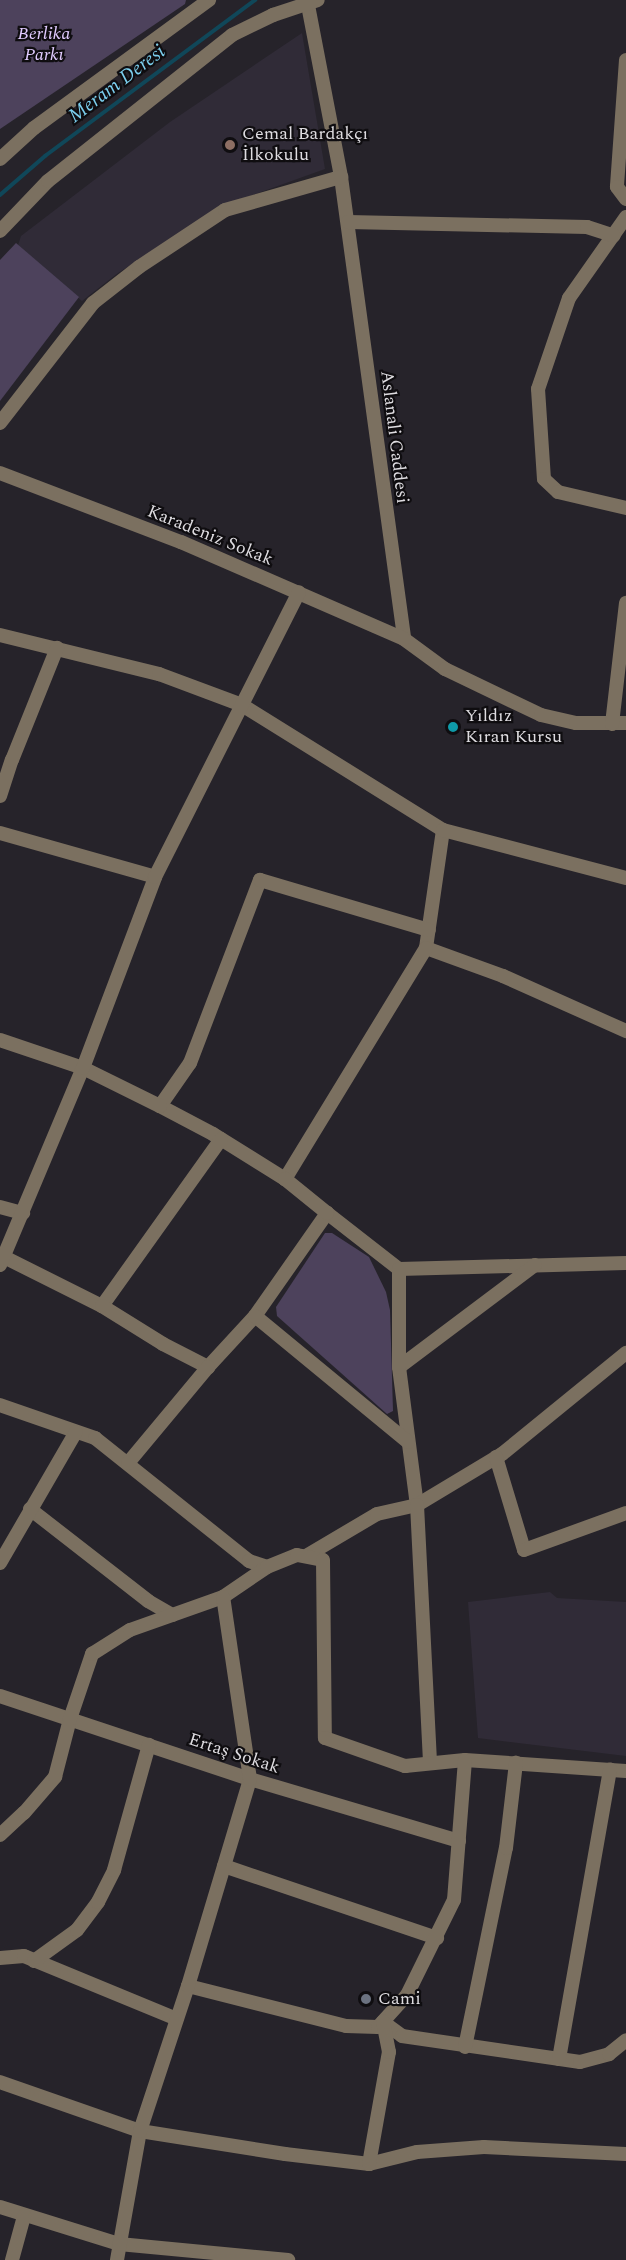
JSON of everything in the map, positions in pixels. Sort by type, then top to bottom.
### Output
[{"type":"street","points":[[0,159],[34,128],[209,0]]},
{"type":"street","points":[[0,231],[48,181],[232,35],[273,15],[311,1]]},
{"type":"street","name":"Aslanali Caddesi","points":[[311,1],[348,222],[404,639]]},
{"type":"street","points":[[626,60],[617,187],[626,199]]},
{"type":"street","points":[[0,423],[93,303],[139,267],[225,210],[341,177]]},
{"type":"street","points":[[626,217],[569,298],[538,389],[544,479],[558,492],[626,508]]},
{"type":"street","points":[[348,222],[586,227],[614,236]]},
{"type":"street","name":"Karadeniz Sokak","points":[[2,478],[181,542],[404,639]]},
{"type":"street","points":[[208,1367],[163,1344],[102,1306],[2,1261],[83,1068],[155,877],[299,592]]},
{"type":"street","points":[[404,639],[445,669],[541,715],[576,723],[619,723],[626,603]]},
{"type":"street","points":[[0,635],[159,674],[242,705],[443,830],[626,878]]},
{"type":"street","points":[[0,796],[57,648]]},
{"type":"street","points":[[285,1179],[426,948],[443,830]]},
{"type":"street","points":[[0,832],[155,877]]},
{"type":"street","points":[[160,1106],[190,1063],[260,880],[429,930]]},
{"type":"street","points":[[426,948],[503,976],[626,1031]]},
{"type":"street","points":[[0,1040],[83,1068],[221,1139],[285,1179],[399,1269],[626,1263]]},
{"type":"street","points":[[102,1306],[221,1139]]},
{"type":"street","points":[[0,1207],[23,1213]]},
{"type":"street","points":[[128,1463],[208,1367],[255,1316],[327,1213]]},
{"type":"street","points":[[399,1367],[535,1265]]},
{"type":"street","points":[[399,1269],[399,1367],[417,1504],[429,1763]]},
{"type":"street","points":[[255,1316],[408,1442]]},
{"type":"street","points":[[306,1556],[377,1514],[417,1504],[496,1457],[626,1353]]},
{"type":"street","points":[[0,1405],[95,1438],[249,1561],[267,1567]]},
{"type":"street","points":[[0,1563],[76,1432]]},
{"type":"street","points":[[496,1457],[524,1550],[626,1514]]},
{"type":"street","points":[[30,1509],[147,1600],[172,1615]]},
{"type":"street","points":[[0,1835],[24,1813],[55,1777],[70,1719],[92,1654],[130,1630],[223,1597],[267,1567],[297,1555],[322,1560],[326,1738],[405,1766],[465,1760],[626,1771]]},
{"type":"street","points":[[117,2260],[141,2131],[188,1986],[250,1779],[223,1597]]},
{"type":"street","name":"Ertaş Sokak","points":[[0,1696],[250,1779],[459,1841]]},
{"type":"street","points":[[34,1961],[77,1930],[98,1902],[114,1870],[149,1745]]},
{"type":"street","points":[[188,1986],[346,2026],[378,2027],[407,1995],[454,1900],[465,1760]]},
{"type":"street","points":[[465,2047],[506,1848],[516,1763]]},
{"type":"street","points":[[559,2059],[610,1769]]},
{"type":"street","points":[[224,1866],[437,1938]]},
{"type":"street","points":[[0,1958],[24,1956],[177,2019]]},
{"type":"street","points":[[383,2022],[402,2036],[580,2062],[609,2054],[626,2040]]},
{"type":"street","points":[[369,2164],[389,2052],[383,2022]]},
{"type":"street","points":[[0,2082],[141,2131],[285,2154],[369,2164],[389,2157],[417,2152],[484,2147],[626,2154]]},
{"type":"street","points":[[0,2207],[119,2244],[288,2260]]},
{"type":"street","points":[[12,2260],[24,2216]]},
{"type":"shaded area","name":"Cemal Bardakçı İlkokulu","points":[[302,33],[325,169],[228,204],[118,273],[82,301],[17,248],[21,236],[170,122]]},
{"type":"shaded area","points":[[550,1592],[557,1598],[626,1602],[626,1756],[478,1738],[468,1602]]},
{"type":"green space","name":"Berlika Parkı","points":[[0,0],[186,0],[185,4],[0,129]]},
{"type":"green space","points":[[16,243],[79,297],[0,401],[0,260]]},
{"type":"green space","points":[[325,1233],[332,1233],[369,1257],[386,1292],[390,1310],[393,1411],[387,1414],[277,1316],[276,1307]]},
{"type":"waterway","name":"Meram Deresi","points":[[0,195],[45,156],[255,0]]},
{"type":"place","name":"Cemal Bardakçı İlkokulu","points":[[230,145]]},
{"type":"place","name":"Yıldız Kıran Kursu","points":[[453,727]]},
{"type":"place","name":"Cami","points":[[366,1999]]}]
